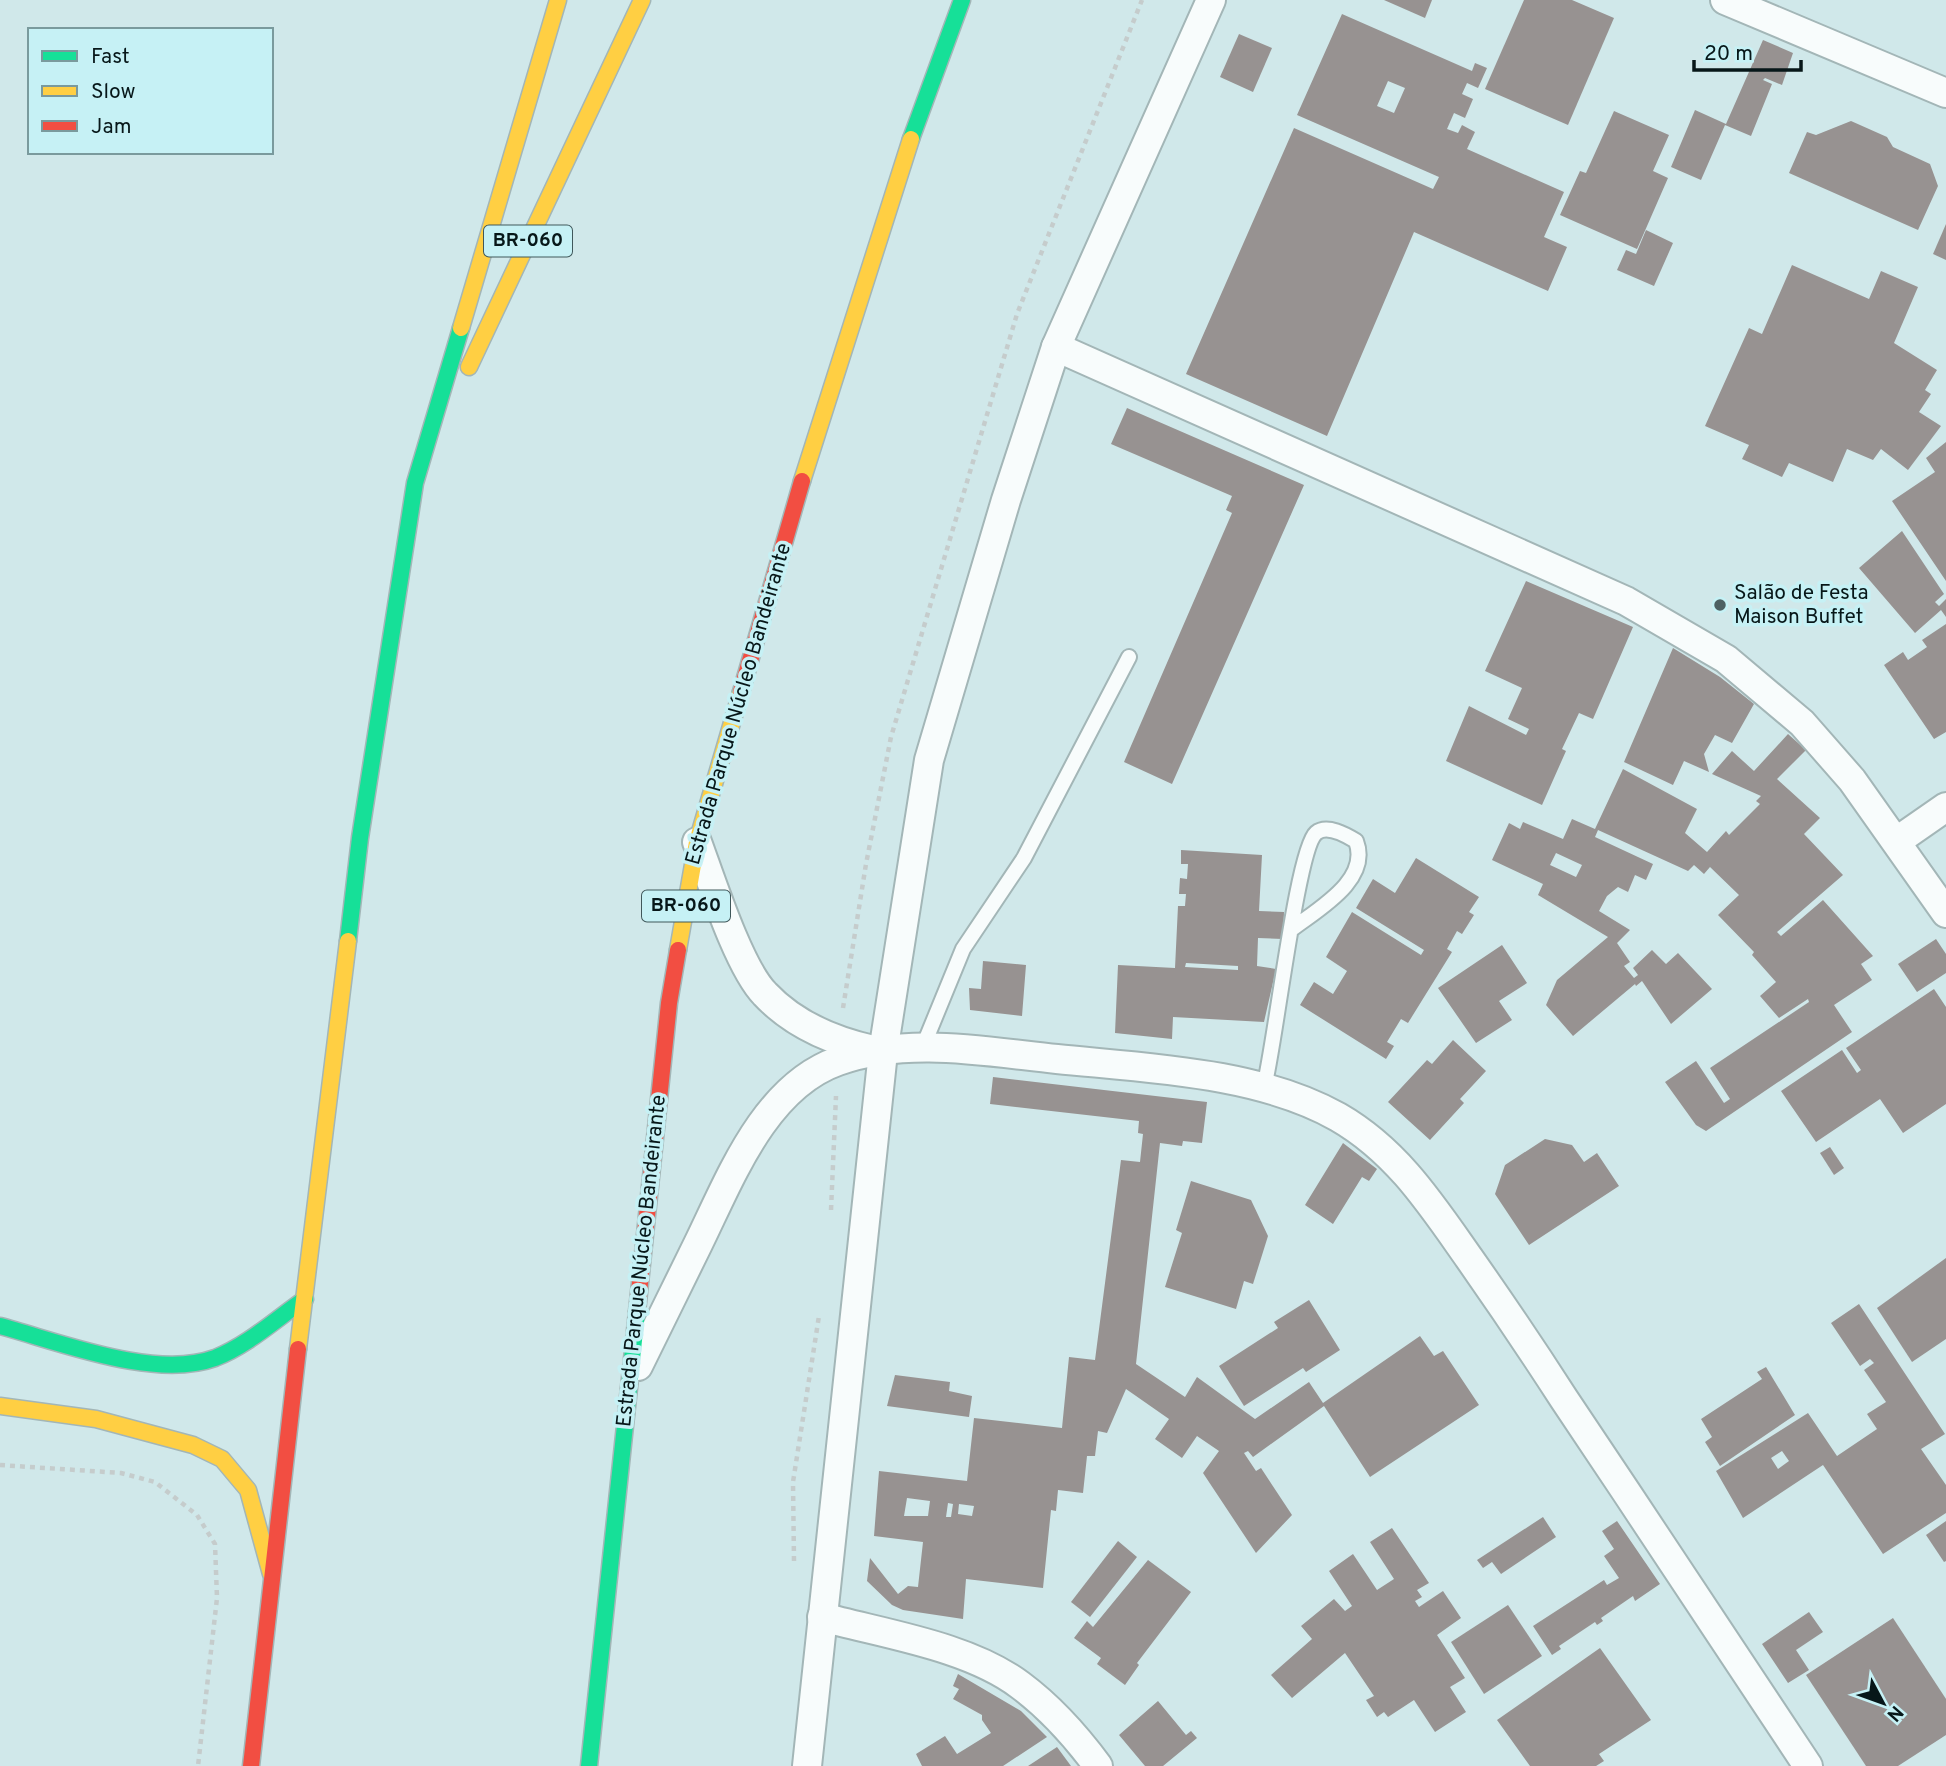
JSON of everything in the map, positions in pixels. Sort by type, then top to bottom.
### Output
[{"type":"main road","points":[[415,483],[558,0]]},
{"type":"main road","name":"BR-060","points":[[251,1766],[271,1574],[360,838],[415,483],[642,0]]},
{"type":"main road","name":"BR-060","points":[[932,76],[951,0]]},
{"type":"main road","name":"Estrada Parque Núcleo Bandeirante","points":[[589,1766],[632,1379],[669,1003],[697,842],[824,406],[932,76],[962,0]]},
{"type":"main road","points":[[0,1326],[147,1363],[175,1364],[206,1361],[232,1348],[305,1299]]},
{"type":"main road","points":[[0,1406],[121,1425],[193,1445],[222,1459],[248,1490],[271,1574]]},
{"type":"street","points":[[807,1766],[883,1052],[929,760],[1006,500],[1056,347],[1211,0]]},
{"type":"street","points":[[1726,0],[1946,93]]},
{"type":"street","points":[[1056,347],[1626,601],[1715,653],[1802,723],[1852,780],[1898,841],[1946,913]]},
{"type":"street","points":[[1898,841],[1946,807]]},
{"type":"street","points":[[697,842],[738,948],[763,993],[795,1020],[836,1042],[883,1052]]},
{"type":"street","points":[[632,1379],[729,1179],[761,1126],[799,1082],[838,1060],[922,1049],[975,1051],[1147,1068],[1264,1087],[1335,1115],[1382,1147],[1420,1188],[1507,1313],[1808,1766]]},
{"type":"street","points":[[822,1617],[969,1657],[1009,1678],[1068,1726],[1098,1766]]},
{"type":"lane","points":[[922,1049],[963,949],[1024,858],[1129,657]]},
{"type":"lane","points":[[1264,1087],[1271,1060],[1292,929],[1302,867],[1309,843],[1317,832],[1326,830],[1356,841],[1360,852],[1359,863],[1348,883],[1292,929]]},
{"type":"path","points":[[0,1465],[121,1473],[155,1482],[197,1515],[215,1544],[217,1598],[198,1766]]},
{"type":"building","points":[[1384,0],[1432,0],[1425,18]]},
{"type":"building","points":[[1524,0],[1572,0],[1614,18],[1568,125],[1485,89]]},
{"type":"building","points":[[1342,14],[1472,71],[1475,63],[1487,68],[1478,88],[1467,83],[1462,94],[1473,99],[1465,118],[1454,113],[1447,129],[1458,133],[1462,125],[1475,132],[1467,149],[1564,192],[1544,237],[1567,247],[1548,291],[1414,232],[1327,436],[1186,374],[1294,128],[1433,189],[1439,177],[1297,115]],"holes":[[[1388,81],[1405,88],[1394,113],[1377,106]]]},
{"type":"building","points":[[1239,34],[1272,48],[1253,92],[1220,77]]},
{"type":"building","points":[[1763,40],[1793,53],[1782,85],[1765,78],[1763,80],[1772,84],[1751,136],[1725,125],[1701,180],[1671,167],[1695,110],[1726,124]]},
{"type":"building","points":[[1614,111],[1669,135],[1653,171],[1668,178],[1637,249],[1560,215],[1580,171],[1586,173]]},
{"type":"building","points":[[1851,121],[1887,137],[1893,147],[1930,164],[1938,186],[1918,230],[1789,173],[1807,132],[1816,135]]},
{"type":"building","points":[[1946,224],[1946,260],[1933,254]]},
{"type":"building","points":[[1646,230],[1673,243],[1654,286],[1617,270],[1626,250],[1636,254]]},
{"type":"building","points":[[1792,265],[1869,299],[1881,271],[1918,287],[1894,343],[1937,370],[1925,390],[1931,394],[1919,412],[1941,426],[1908,470],[1881,449],[1873,460],[1847,449],[1833,482],[1789,463],[1782,477],[1742,459],[1749,445],[1705,426],[1749,328],[1762,334]]},
{"type":"building","points":[[1127,408],[1304,485],[1172,784],[1124,762],[1232,513],[1226,510],[1232,496],[1111,444]]},
{"type":"building","points":[[1946,442],[1946,581],[1892,501],[1935,472],[1926,458]]},
{"type":"building","points":[[1902,531],[1944,594],[1935,602],[1939,606],[1946,599],[1946,617],[1941,610],[1915,633],[1859,568]]},
{"type":"building","points":[[1526,581],[1633,627],[1593,719],[1579,713],[1562,749],[1566,751],[1542,805],[1446,761],[1469,706],[1526,735],[1529,729],[1508,719],[1522,688],[1485,671]]},
{"type":"building","points":[[1946,624],[1946,732],[1934,739],[1884,665],[1903,652],[1908,660],[1927,647],[1922,640]]},
{"type":"building","points":[[1673,648],[1720,677],[1754,704],[1732,743],[1715,735],[1704,754],[1709,772],[1684,761],[1673,785],[1624,762]]},
{"type":"building","points":[[1788,734],[1806,750],[1777,779],[1820,818],[1804,834],[1843,875],[1777,932],[1781,936],[1823,900],[1873,956],[1861,964],[1872,980],[1834,1005],[1852,1032],[1706,1131],[1696,1125],[1665,1082],[1696,1061],[1724,1103],[1730,1099],[1710,1068],[1809,1002],[1808,999],[1779,1018],[1760,996],[1776,982],[1752,955],[1754,952],[1718,915],[1739,895],[1710,867],[1704,874],[1694,865],[1688,871],[1598,830],[1595,837],[1653,864],[1646,880],[1635,875],[1628,892],[1618,887],[1607,896],[1599,911],[1630,930],[1617,943],[1630,962],[1624,966],[1634,978],[1638,975],[1633,968],[1652,950],[1666,964],[1678,953],[1712,989],[1671,1024],[1642,981],[1573,1036],[1546,1005],[1557,980],[1608,937],[1538,895],[1543,884],[1492,860],[1509,823],[1520,829],[1523,822],[1563,839],[1572,819],[1595,829],[1623,769],[1697,809],[1685,833],[1707,852],[1726,831],[1729,835],[1760,804],[1756,801],[1761,796],[1712,774],[1732,751],[1754,771]],"holes":[[[1556,853],[1582,865],[1576,877],[1550,865]]]},
{"type":"building","points":[[1181,850],[1262,855],[1259,911],[1284,912],[1283,939],[1258,938],[1257,966],[1276,969],[1264,1022],[1173,1017],[1172,1039],[1115,1033],[1118,965],[1175,968],[1178,906],[1185,906],[1186,894],[1179,894],[1180,878],[1187,879],[1188,864],[1181,864]],"holes":[[[1186,963],[1238,966],[1238,970],[1185,967]]]},
{"type":"building","points":[[1416,858],[1479,897],[1469,912],[1474,915],[1462,934],[1457,931],[1447,949],[1452,952],[1408,1023],[1401,1019],[1387,1042],[1394,1046],[1386,1059],[1300,1005],[1314,982],[1333,994],[1347,971],[1326,957],[1352,912],[1421,955],[1424,950],[1356,908],[1373,879],[1395,893]]},
{"type":"building","points":[[1936,939],[1946,954],[1946,973],[1917,992],[1898,964]]},
{"type":"building","points":[[1502,945],[1527,983],[1499,1001],[1512,1020],[1476,1043],[1438,988]]},
{"type":"building","points":[[983,961],[1026,965],[1022,1016],[970,1010],[969,988],[981,989]]},
{"type":"building","points":[[1934,989],[1946,1007],[1946,1104],[1903,1133],[1880,1099],[1816,1142],[1781,1091],[1842,1050],[1857,1073],[1861,1070],[1846,1048]]},
{"type":"building","points":[[1453,1040],[1486,1071],[1460,1099],[1464,1103],[1430,1140],[1388,1102],[1427,1060],[1432,1064]]},
{"type":"building","points":[[993,1077],[1207,1102],[1202,1143],[1183,1141],[1182,1146],[1160,1143],[1136,1364],[1185,1397],[1197,1377],[1255,1419],[1309,1382],[1323,1403],[1420,1336],[1434,1356],[1443,1351],[1479,1405],[1370,1477],[1324,1406],[1253,1457],[1248,1451],[1244,1453],[1256,1471],[1261,1468],[1292,1515],[1256,1553],[1203,1473],[1219,1451],[1197,1436],[1182,1458],[1155,1439],[1169,1419],[1126,1389],[1107,1433],[1098,1431],[1095,1456],[1087,1456],[1083,1493],[1058,1490],[1056,1511],[1051,1510],[1043,1588],[966,1579],[963,1619],[903,1610],[892,1605],[867,1581],[870,1558],[898,1594],[908,1586],[918,1587],[923,1542],[874,1536],[879,1471],[967,1481],[974,1418],[1062,1428],[1069,1357],[1095,1360],[1121,1160],[1140,1162],[1143,1134],[1138,1133],[1139,1121],[990,1104]],"holes":[[[907,1498],[930,1501],[928,1516],[904,1516]],[[948,1503],[953,1504],[951,1517],[946,1517]],[[959,1504],[974,1506],[972,1516],[958,1514]]]},
{"type":"building","points":[[1545,1139],[1572,1145],[1584,1162],[1597,1153],[1619,1186],[1529,1245],[1495,1194],[1505,1165]]},
{"type":"building","points":[[1343,1143],[1377,1169],[1369,1181],[1362,1177],[1333,1224],[1305,1205]]},
{"type":"building","points":[[1830,1147],[1844,1168],[1834,1175],[1820,1153]]},
{"type":"building","points":[[1191,1181],[1251,1200],[1268,1236],[1253,1284],[1244,1281],[1236,1309],[1165,1287],[1182,1233],[1176,1230]]},
{"type":"building","points":[[1946,1258],[1946,1339],[1912,1362],[1877,1308]]},
{"type":"building","points":[[1309,1300],[1340,1350],[1306,1372],[1303,1368],[1244,1406],[1219,1366],[1278,1328],[1274,1322]]},
{"type":"building","points":[[1859,1304],[1945,1434],[1921,1449],[1946,1485],[1946,1513],[1883,1554],[1823,1465],[1743,1518],[1716,1471],[1808,1413],[1837,1456],[1877,1429],[1867,1414],[1886,1402],[1864,1370],[1874,1363],[1870,1359],[1860,1366],[1831,1323]],"holes":[[[1782,1451],[1789,1461],[1778,1469],[1771,1458]]]},
{"type":"building","points":[[1766,1367],[1795,1415],[1720,1466],[1705,1442],[1712,1437],[1701,1419],[1762,1379],[1757,1372]]},
{"type":"building","points":[[895,1375],[950,1382],[949,1391],[972,1396],[969,1417],[887,1406]]},
{"type":"building","points":[[1543,1517],[1556,1537],[1501,1574],[1492,1562],[1483,1568],[1477,1560]]},
{"type":"building","points":[[1617,1521],[1660,1584],[1635,1601],[1633,1596],[1601,1618],[1603,1621],[1597,1625],[1595,1622],[1559,1646],[1561,1649],[1552,1655],[1533,1626],[1604,1580],[1607,1585],[1619,1578],[1604,1556],[1614,1549],[1602,1531]]},
{"type":"building","points":[[1946,1521],[1946,1561],[1944,1562],[1926,1535]]},
{"type":"building","points":[[1392,1528],[1429,1583],[1417,1590],[1422,1597],[1415,1601],[1419,1607],[1443,1591],[1461,1618],[1437,1635],[1465,1678],[1450,1687],[1466,1712],[1435,1732],[1414,1700],[1388,1717],[1384,1712],[1377,1717],[1366,1700],[1374,1696],[1345,1653],[1292,1698],[1271,1675],[1312,1639],[1301,1626],[1334,1599],[1345,1611],[1352,1606],[1329,1571],[1353,1554],[1377,1590],[1394,1579],[1370,1542]]},
{"type":"building","points":[[1118,1541],[1137,1557],[1090,1617],[1071,1602]]},
{"type":"building","points":[[1148,1560],[1191,1592],[1137,1663],[1139,1665],[1125,1685],[1097,1664],[1101,1658],[1074,1638],[1087,1621],[1093,1627]]},
{"type":"building","points":[[1508,1605],[1542,1656],[1484,1694],[1451,1642]]},
{"type":"building","points":[[1809,1612],[1823,1632],[1796,1650],[1809,1670],[1788,1683],[1762,1644]]},
{"type":"building","points":[[1893,1618],[1946,1699],[1946,1735],[1898,1766],[1866,1766],[1806,1675]]},
{"type":"building","points":[[1600,1648],[1651,1720],[1599,1754],[1604,1761],[1596,1766],[1530,1766],[1497,1720]]},
{"type":"building","points":[[958,1674],[1021,1711],[1047,1737],[1003,1766],[922,1766],[916,1754],[945,1736],[957,1754],[991,1733],[982,1720],[982,1715],[953,1699],[959,1689],[953,1686]]},
{"type":"building","points":[[1158,1701],[1186,1735],[1191,1731],[1197,1738],[1163,1766],[1145,1766],[1119,1735]]},
{"type":"building","points":[[1057,1747],[1071,1766],[1028,1766]]},
{"type":"traffic: fast","points":[[911,139],[962,0]]},
{"type":"traffic: fast","points":[[348,941],[360,838],[415,483],[461,328]]},
{"type":"traffic: fast","points":[[0,1326],[136,1362],[191,1364],[227,1353],[305,1299]]},
{"type":"traffic: fast","points":[[589,1766],[637,1312]]},
{"type":"traffic: slow","points":[[461,328],[558,0]]},
{"type":"traffic: slow","points":[[469,367],[642,0]]},
{"type":"traffic: slow","points":[[802,481],[911,139]]},
{"type":"traffic: slow","points":[[678,950],[697,842],[741,692]]},
{"type":"traffic: slow","points":[[298,1349],[348,941]]},
{"type":"traffic: slow","points":[[0,1406],[96,1419],[193,1445],[222,1459],[248,1490],[271,1574]]},
{"type":"traffic: jam","points":[[741,692],[802,481]]},
{"type":"traffic: jam","points":[[637,1312],[669,1003],[678,950]]},
{"type":"traffic: jam","points":[[251,1766],[298,1349]]},
{"type":"place","name":"Salão de Festa Maison Buffet","points":[[1720,605]]}]
